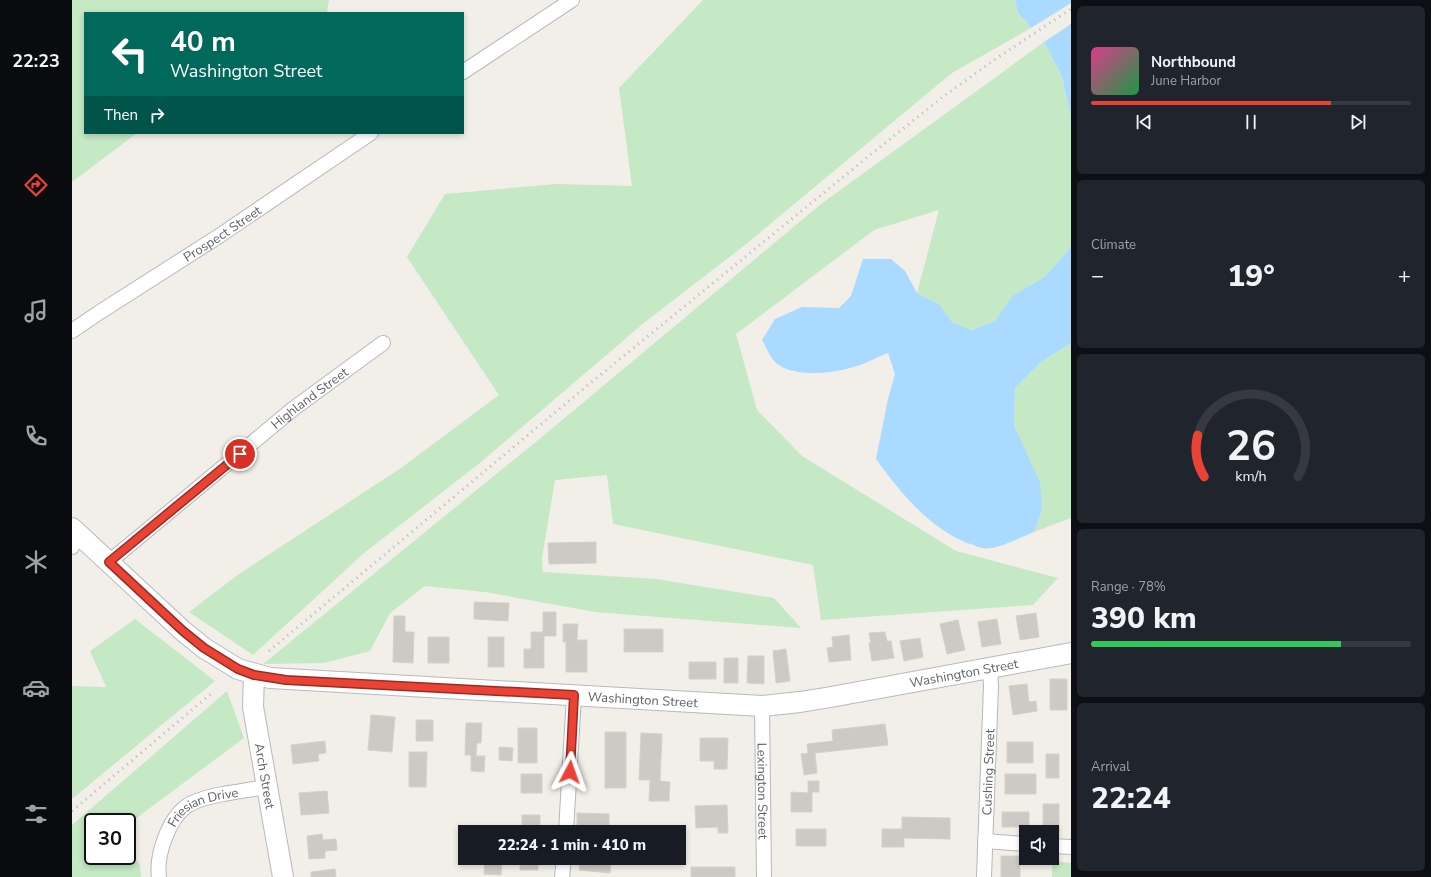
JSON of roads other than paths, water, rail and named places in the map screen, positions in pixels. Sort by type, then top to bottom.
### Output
[{"type":"street","points":[[464,71],[572,0]]},
{"type":"street","name":"Prospect Street","points":[[72,331],[219,236],[370,134]]},
{"type":"street","name":"Highland Street","points":[[109,562],[293,409],[383,343]]},
{"type":"street","name":"Washington Street","points":[[74,536],[109,562],[183,631],[204,648],[238,669],[254,675],[286,680],[762,706],[824,698],[1071,653]]},
{"type":"street","name":"Cushing Street","points":[[984,877],[992,686],[990,668]]},
{"type":"street","name":"Arch Street","points":[[254,675],[253,707],[283,877]]},
{"type":"street","points":[[566,825],[574,695]]},
{"type":"street","name":"Lexington Street","points":[[762,706],[764,877]]},
{"type":"street","name":"Friesian Drive","points":[[159,877],[158,864],[164,842],[174,818],[182,809],[192,802],[203,798],[266,786]]},
{"type":"street","points":[[985,841],[1019,843]]},
{"type":"street","points":[[1059,846],[1071,847]]},
{"type":"street","points":[[562,877],[563,865]]},
{"type":"water","points":[[1015,0],[1071,0],[1071,118],[1062,76],[1044,42],[1018,13]]},
{"type":"water","points":[[1071,244],[1071,343],[1041,362],[1015,388],[1014,425],[1040,483],[1042,510],[1034,532],[1001,546],[980,548],[953,536],[940,528],[927,518],[905,496],[876,459],[888,399],[895,374],[888,353],[851,368],[829,372],[805,373],[784,368],[776,363],[762,340],[775,319],[802,307],[839,308],[851,296],[863,259],[891,259],[905,271],[917,293],[939,304],[952,322],[971,330],[995,321],[1012,296],[1044,277],[1068,251]]},
{"type":"railway","points":[[269,651],[582,390],[864,160],[944,96],[997,58],[1071,9]]},
{"type":"railway","points":[[72,811],[212,693]]}]
